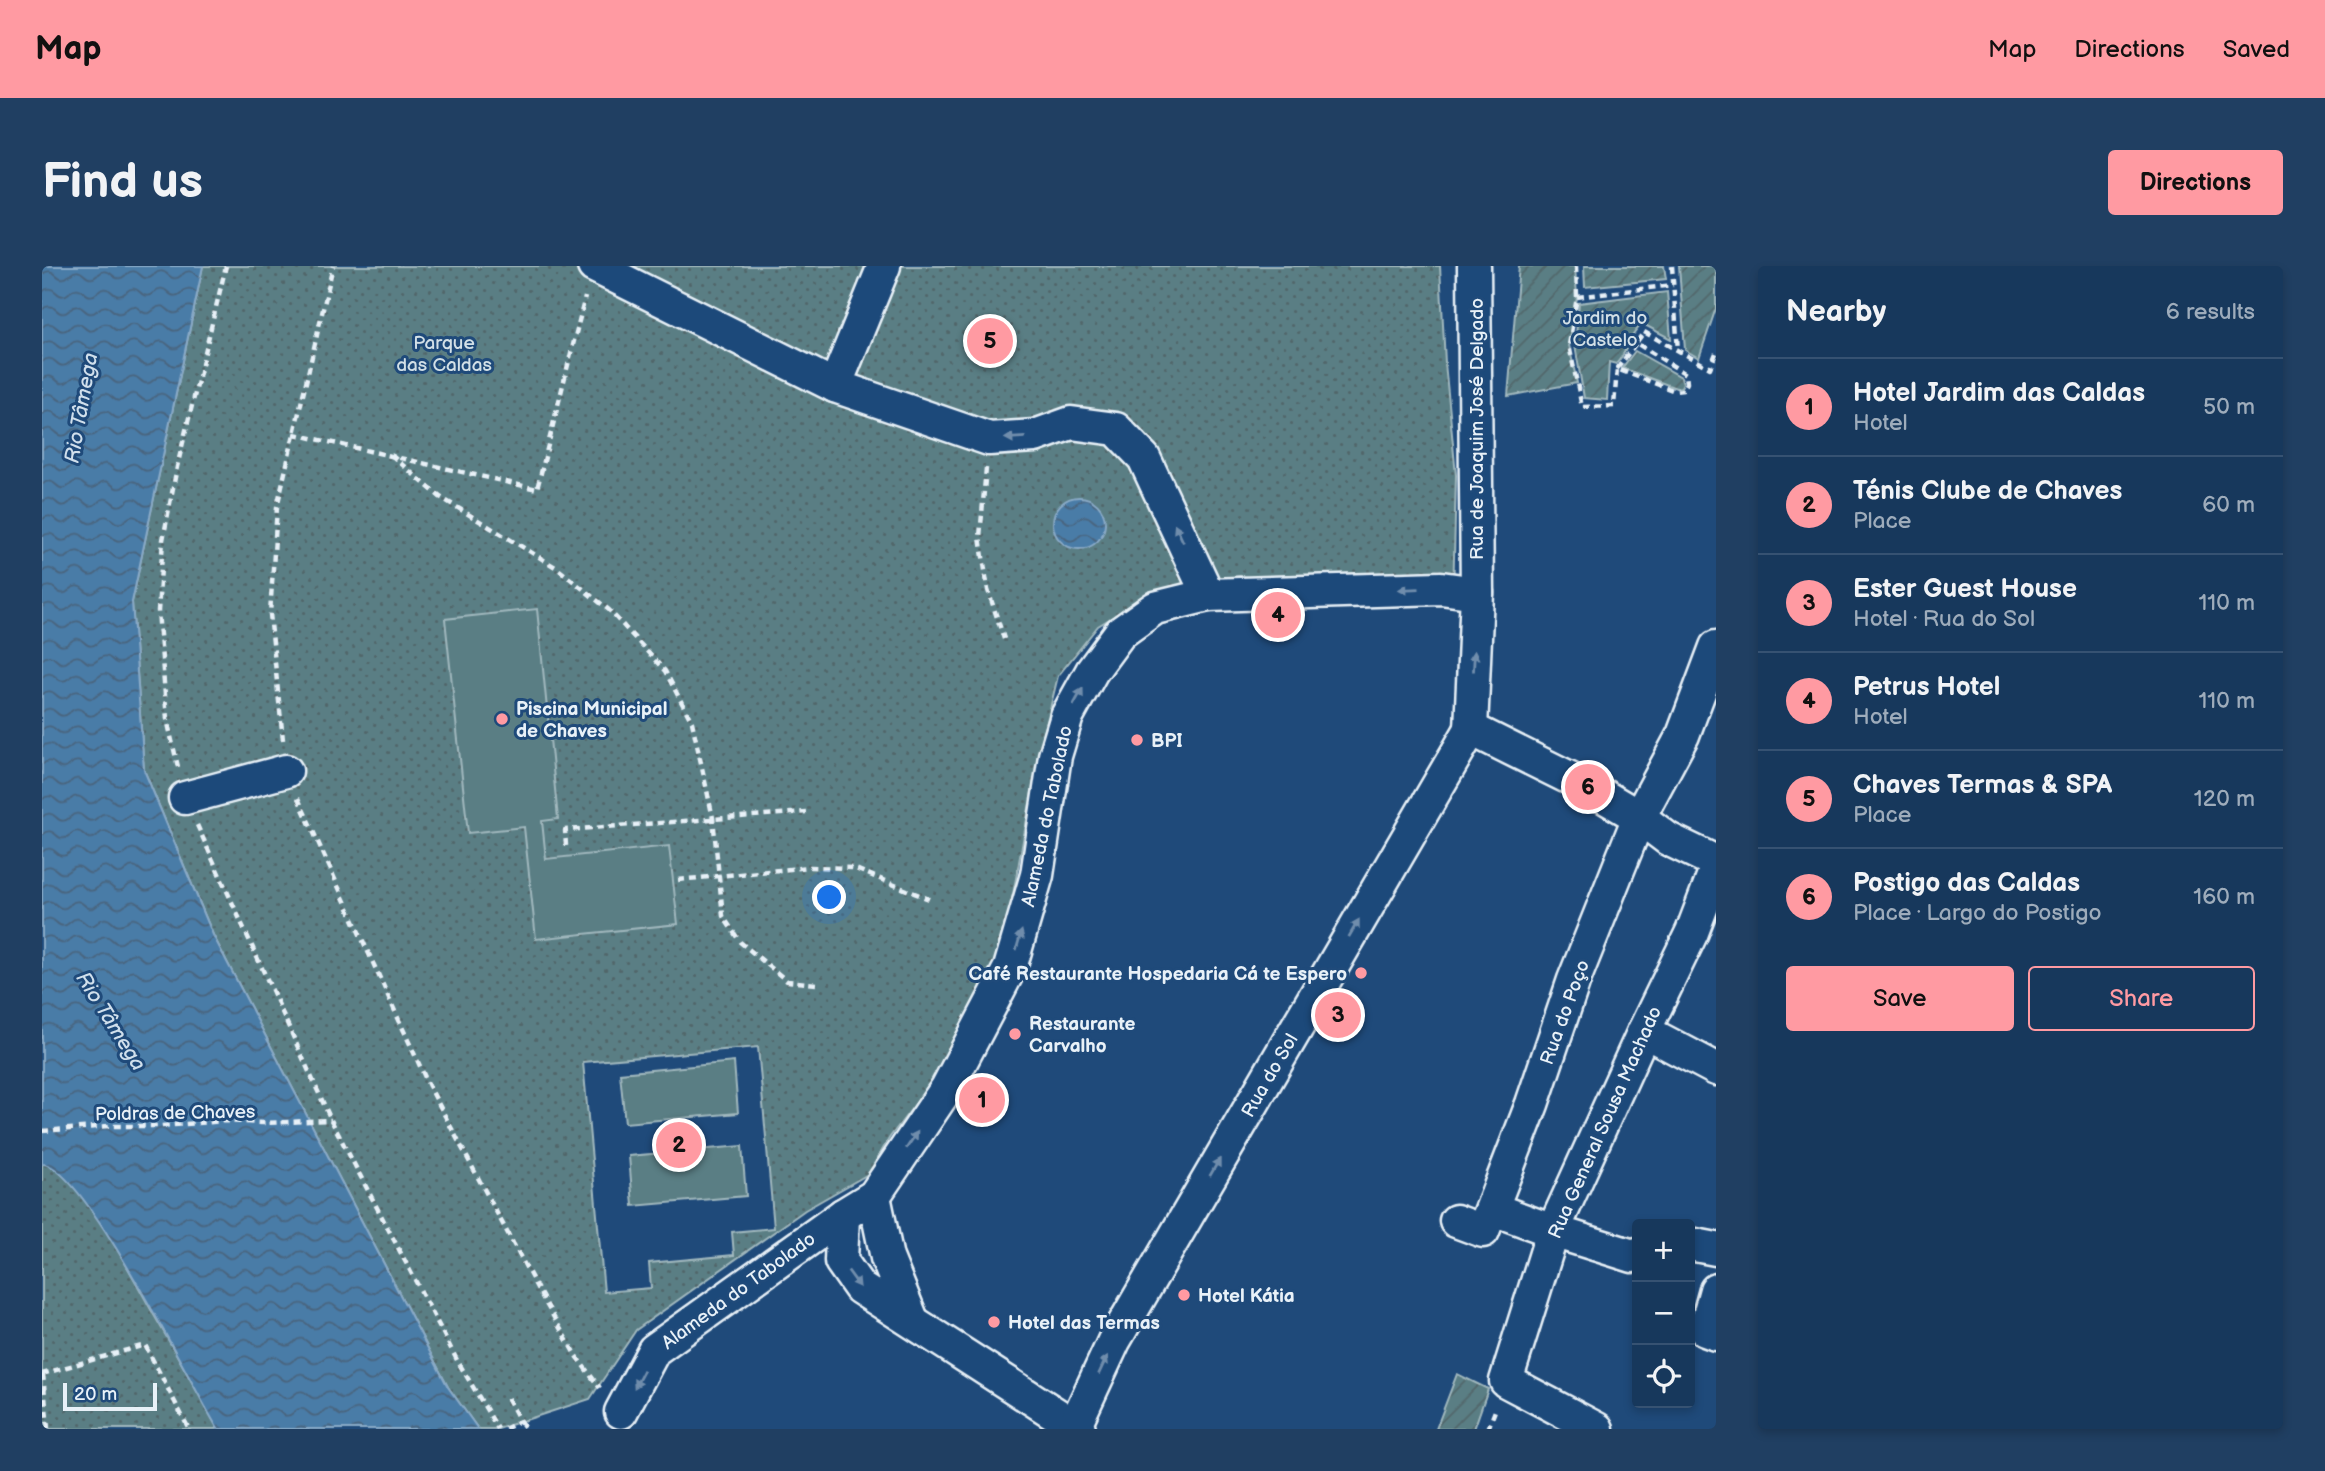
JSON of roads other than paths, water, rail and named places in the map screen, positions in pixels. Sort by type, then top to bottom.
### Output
[{"type":"street","points":[[835,386],[884,266]]},
{"type":"street","name":"Rua de Joaquim José Delgado","points":[[1471,729],[1477,593],[1474,266]]},
{"type":"street","points":[[590,279],[835,386],[989,439],[1035,436],[1071,423],[1116,429],[1144,458],[1208,595]]},
{"type":"street","name":"Alameda do Tabolado","points":[[621,1412],[654,1350],[843,1215],[874,1196],[947,1088],[1010,968],[1037,875],[1055,756],[1067,716],[1092,670],[1121,633],[1155,608],[1208,595],[1441,588],[1477,593]]},
{"type":"street","name":"Rua do Poço","points":[[1493,1209],[1574,980],[1639,817],[1683,735],[1716,647]]},
{"type":"street","points":[[1471,729],[1590,788],[1639,817],[1668,839],[1716,862]]},
{"type":"street","name":"Rua do Sol","points":[[1076,1428],[1114,1341],[1471,729]]},
{"type":"street","points":[[185,798],[286,771]]},
{"type":"street","name":"Rua General Sousa Machado","points":[[1597,1429],[1506,1381],[1553,1231],[1692,932],[1716,869]]},
{"type":"street","points":[[1644,1031],[1716,1069]]},
{"type":"street","points":[[874,1196],[887,1258],[912,1320]]},
{"type":"street","points":[[1456,1221],[1483,1231],[1493,1209],[1632,1256]]},
{"type":"street","points":[[843,1215],[841,1261],[860,1288],[1076,1428]]},
{"type":"street","points":[[1695,1245],[1716,1249]]},
{"type":"street","points":[[1710,1332],[1716,1290]]},
{"type":"water","name":"Rio Tâmega","points":[[42,266],[203,266],[132,602],[144,770],[213,935],[448,1387],[478,1429],[218,1429],[109,1237],[83,1199],[60,1173],[42,1164]]},
{"type":"water","points":[[1079,497],[1089,499],[1097,505],[1103,513],[1103,533],[1097,541],[1089,547],[1079,549],[1069,547],[1061,541],[1055,533],[1053,523],[1055,513],[1061,505],[1069,499]]},
{"type":"place","name":"Chaves Termas & SPA","points":[[990,341]]},
{"type":"place","name":"Petrus Hotel","points":[[1278,615]]},
{"type":"place","name":"Piscina Municipal de Chaves","points":[[502,719]]},
{"type":"place","name":"BPI","points":[[1137,740]]},
{"type":"place","name":"Postigo das Caldas","points":[[1588,787]]},
{"type":"place","name":"Café Restaurante Hospedaria Cá te Espero","points":[[1361,973]]},
{"type":"place","name":"Ester Guest House","points":[[1338,1015]]},
{"type":"place","name":"Restaurante Carvalho","points":[[1015,1034]]},
{"type":"place","name":"Hotel Jardim das Caldas","points":[[982,1100]]},
{"type":"place","name":"Ténis Clube de Chaves","points":[[679,1145]]},
{"type":"place","name":"Hotel Kátia","points":[[1184,1295]]},
{"type":"place","name":"Hotel das Termas","points":[[994,1322]]},
{"type":"park label","name":"Jardim do Castelo","points":[[1605,328]]},
{"type":"park label","name":"Parque das Caldas","points":[[444,353]]}]
